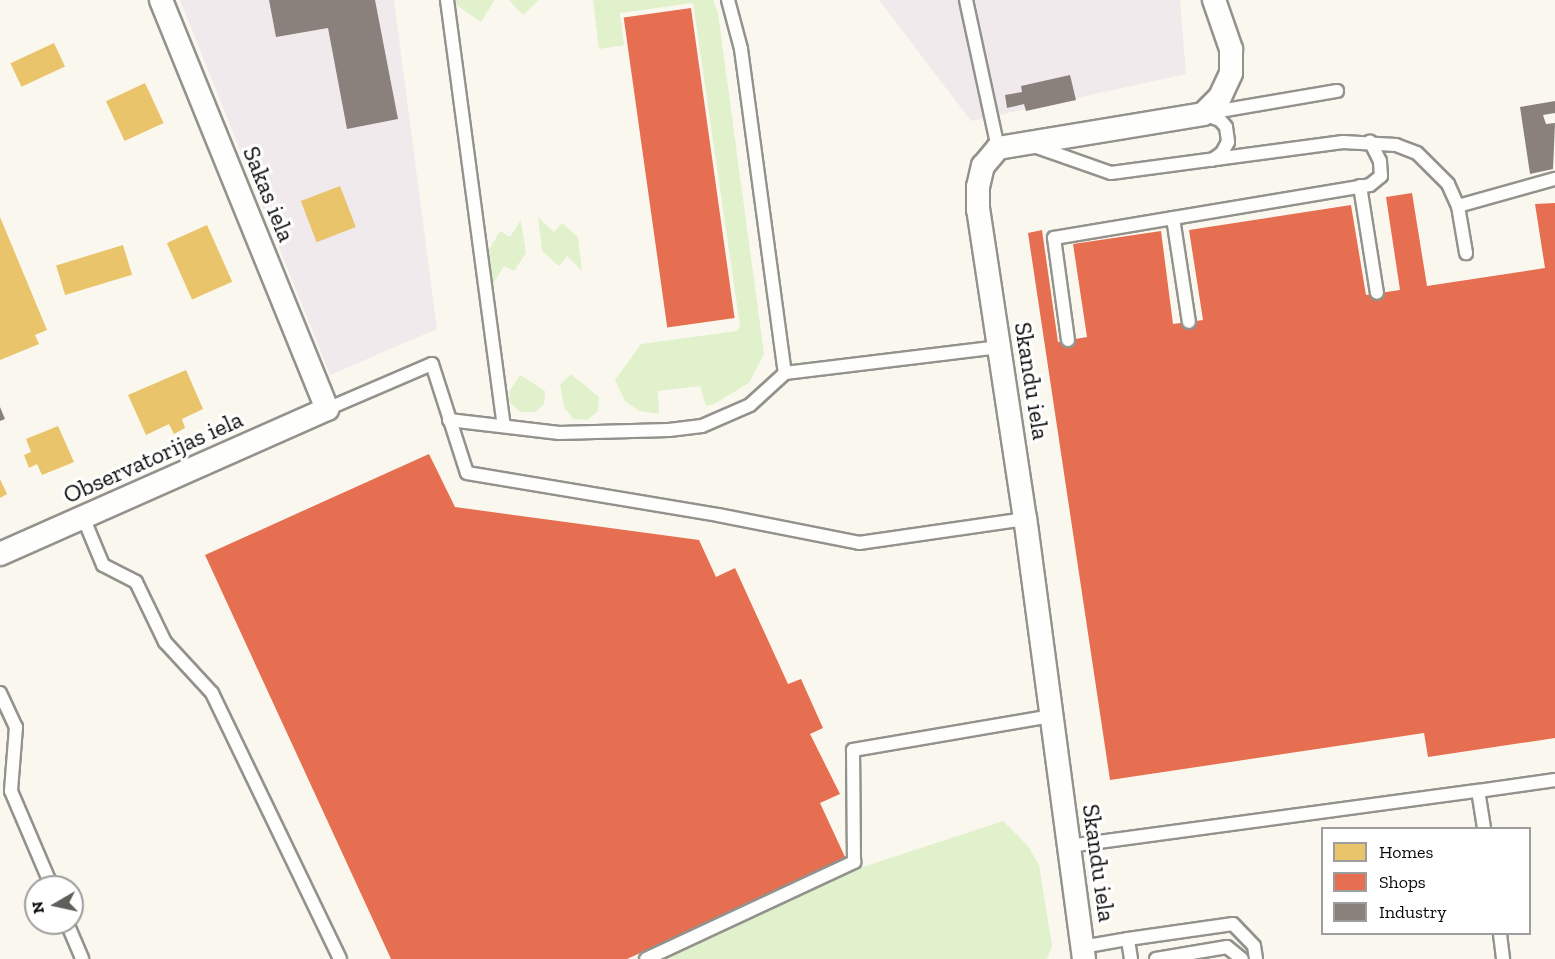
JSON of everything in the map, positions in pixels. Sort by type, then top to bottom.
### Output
[{"type":"street","name":"Sakas iela","points":[[161,0],[327,409]]},
{"type":"street","points":[[998,148],[1203,114],[1220,97],[1231,74],[1230,49],[1214,0]]},
{"type":"street","name":"Skandu iela","points":[[998,148],[983,166],[978,210],[1025,519],[1083,953]]},
{"type":"street","name":"Observatorijas iela","points":[[0,554],[327,409]]},
{"type":"lane","points":[[447,0],[504,425]]},
{"type":"lane","points":[[728,0],[741,49],[785,373]]},
{"type":"lane","points":[[966,0],[998,148]]},
{"type":"lane","points":[[1203,114],[1337,91]]},
{"type":"lane","points":[[1203,114],[1220,120],[1226,127],[1228,142],[1222,153],[1211,160]]},
{"type":"lane","points":[[1024,144],[1067,155],[1092,170],[1111,173],[1343,142],[1370,141],[1417,153],[1448,184],[1458,206],[1466,253]]},
{"type":"lane","points":[[1068,340],[1054,238],[1360,186],[1381,176],[1380,160],[1370,141]]},
{"type":"lane","points":[[1458,206],[1555,179]]},
{"type":"lane","points":[[1360,186],[1377,293]]},
{"type":"lane","points":[[1173,218],[1189,322]]},
{"type":"lane","points":[[449,420],[593,434],[702,426],[750,405],[785,373],[999,347]]},
{"type":"lane","points":[[327,409],[432,364],[467,473],[718,515],[859,543],[1025,519]]},
{"type":"lane","points":[[83,517],[103,566],[136,582],[165,642],[212,693],[339,959]]},
{"type":"lane","points":[[0,693],[16,727],[11,791],[47,875]]},
{"type":"lane","points":[[646,959],[854,862],[853,750],[1052,716]]},
{"type":"lane","points":[[1070,846],[1555,780]]},
{"type":"lane","points":[[1478,791],[1484,827]]},
{"type":"lane","points":[[1083,953],[1128,939],[1233,924],[1254,946],[1256,959]]},
{"type":"lane","points":[[72,935],[82,959]]},
{"type":"lane","points":[[1500,935],[1503,959]]},
{"type":"lane","points":[[1128,939],[1131,959]]},
{"type":"lane","points":[[1156,959],[1227,947],[1242,959]]},
{"type":"shaded area","points":[[180,0],[394,0],[437,329],[330,375]]},
{"type":"shaded area","points":[[879,0],[1180,0],[1186,74],[971,121]]},
{"type":"green space","points":[[456,0],[494,1],[481,22],[456,5]]},
{"type":"green space","points":[[509,0],[539,0],[523,15]]},
{"type":"green space","points":[[593,0],[713,0],[718,13],[764,354],[749,383],[714,404],[706,406],[700,386],[658,391],[659,414],[639,411],[625,401],[615,380],[641,344],[737,331],[740,326],[693,3],[620,13],[624,45],[599,49]]},
{"type":"green space","points":[[538,217],[554,232],[562,223],[578,237],[582,271],[567,256],[559,266],[542,251]]},
{"type":"green space","points":[[521,220],[526,253],[514,271],[504,266],[493,284],[489,250],[500,231],[510,237]]},
{"type":"green space","points":[[571,374],[599,397],[598,411],[587,420],[573,419],[564,407],[560,385]]},
{"type":"green space","points":[[520,375],[545,391],[544,404],[535,412],[521,412],[510,403],[509,392]]},
{"type":"green space","points":[[1003,821],[1028,846],[1039,865],[1052,946],[1047,959],[663,959],[860,868]]},
{"type":"building: Homes","points":[[54,43],[65,67],[21,87],[10,63]]},
{"type":"building: Homes","points":[[145,83],[164,123],[125,141],[106,101]]},
{"type":"building: Homes","points":[[340,186],[356,227],[317,242],[301,201]]},
{"type":"building: Homes","points":[[0,217],[47,330],[35,335],[39,344],[0,360]]},
{"type":"building: Homes","points":[[207,225],[232,282],[192,300],[167,243]]},
{"type":"building: Homes","points":[[123,245],[132,275],[65,295],[56,265]]},
{"type":"building: Homes","points":[[186,370],[203,409],[182,419],[185,428],[174,434],[169,424],[146,435],[128,395]]},
{"type":"building: Homes","points":[[58,426],[74,462],[42,475],[37,464],[29,468],[24,455],[31,452],[26,439]]},
{"type":"building: Homes","points":[[0,479],[7,494],[0,498]]},
{"type":"building: Shops","points":[[691,8],[735,318],[667,327],[624,17]]},
{"type":"building: Shops","points":[[1412,193],[1427,286],[1545,268],[1535,204],[1555,203],[1555,738],[1428,757],[1424,733],[1110,780],[1028,233],[1042,230],[1058,342],[1087,337],[1073,244],[1161,231],[1173,324],[1203,320],[1189,230],[1351,205],[1366,295],[1400,290],[1386,197]]},
{"type":"building: Shops","points":[[429,454],[455,507],[699,540],[716,577],[735,568],[788,684],[801,679],[823,728],[810,734],[840,794],[820,803],[846,859],[627,959],[391,959],[205,555]]},
{"type":"building: Industry","points":[[269,0],[375,0],[398,119],[347,129],[328,28],[276,37]]},
{"type":"building: Industry","points":[[1070,75],[1076,100],[1026,111],[1024,104],[1007,108],[1005,95],[1022,92],[1021,86]]},
{"type":"building: Industry","points":[[1555,101],[1555,113],[1543,115],[1546,124],[1555,123],[1553,169],[1530,174],[1520,107]]},
{"type":"building: Industry","points":[[0,407],[5,419],[0,421]]}]
